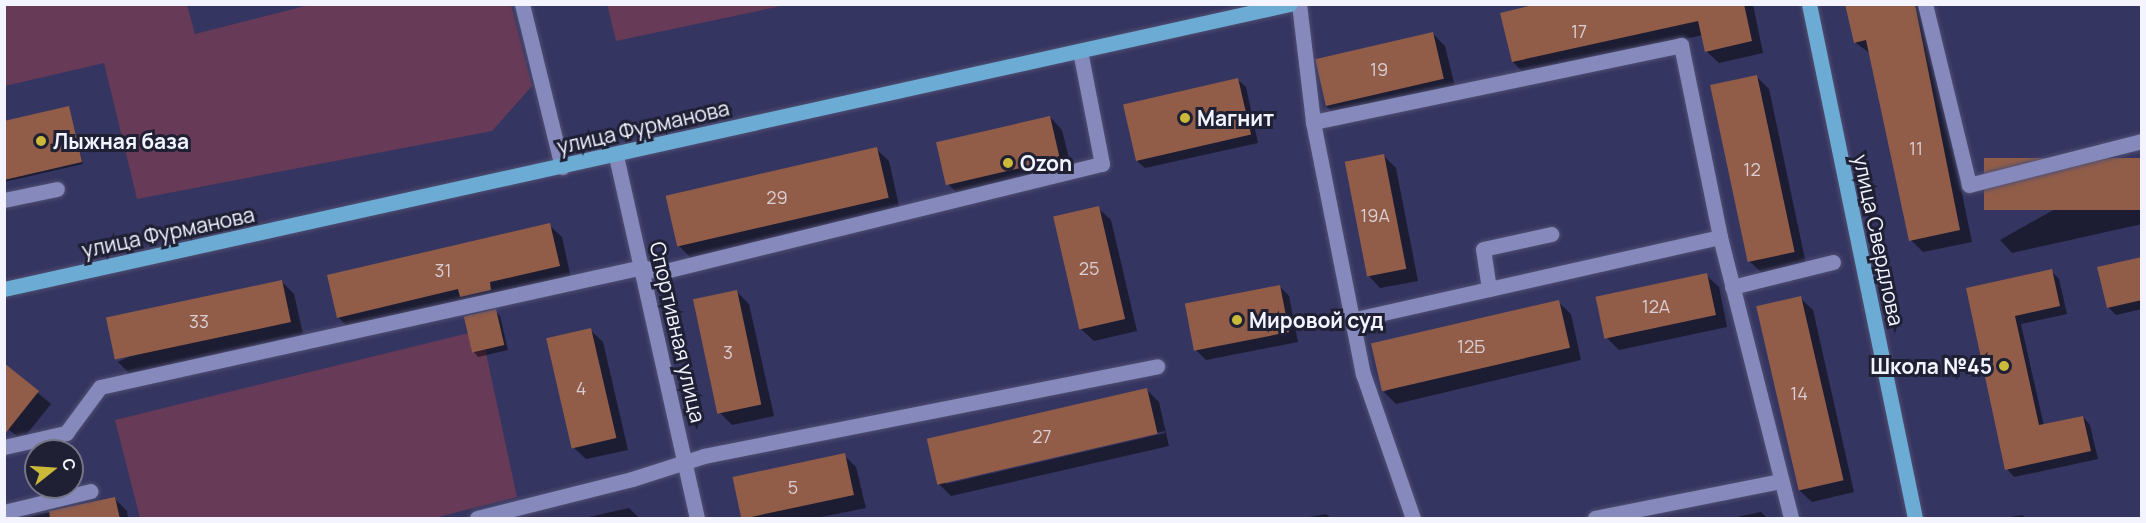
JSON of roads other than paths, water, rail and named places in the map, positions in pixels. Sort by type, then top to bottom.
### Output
[{"type":"main road","name":"улица Фурманова","points":[[4,289],[616,156],[1290,4]]},
{"type":"main road","name":"улица Свердлова","points":[[1809,4],[1915,519]]},
{"type":"street","points":[[522,4],[562,167]]},
{"type":"street","points":[[1299,4],[1313,122],[1363,374],[1413,519]]},
{"type":"street","points":[[1925,4],[1969,185],[2142,141]]},
{"type":"street","points":[[1313,122],[1681,45],[1720,237],[1791,519]]},
{"type":"street","points":[[4,447],[66,433],[100,387],[642,267],[661,272],[1102,164],[1080,51]]},
{"type":"street","name":"Спортивная улица","points":[[616,156],[698,519]]},
{"type":"street","points":[[4,200],[57,189]]},
{"type":"street","points":[[1489,289],[1483,249],[1551,234]]},
{"type":"street","points":[[1352,320],[1720,237]]},
{"type":"street","points":[[1732,286],[1833,262]]},
{"type":"street","points":[[477,519],[687,464],[704,456],[1157,366]]},
{"type":"street","points":[[1595,519],[1781,482]]},
{"type":"street","points":[[4,512],[91,491]]},
{"type":"place","name":"Магнит","points":[[1185,118]]},
{"type":"place","name":"Лыжная база","points":[[41,141]]},
{"type":"place","name":"Ozon","points":[[1008,163]]},
{"type":"place","name":"Мировой суд","points":[[1237,320]]},
{"type":"place","name":"Школа №45","points":[[2004,366]]}]
